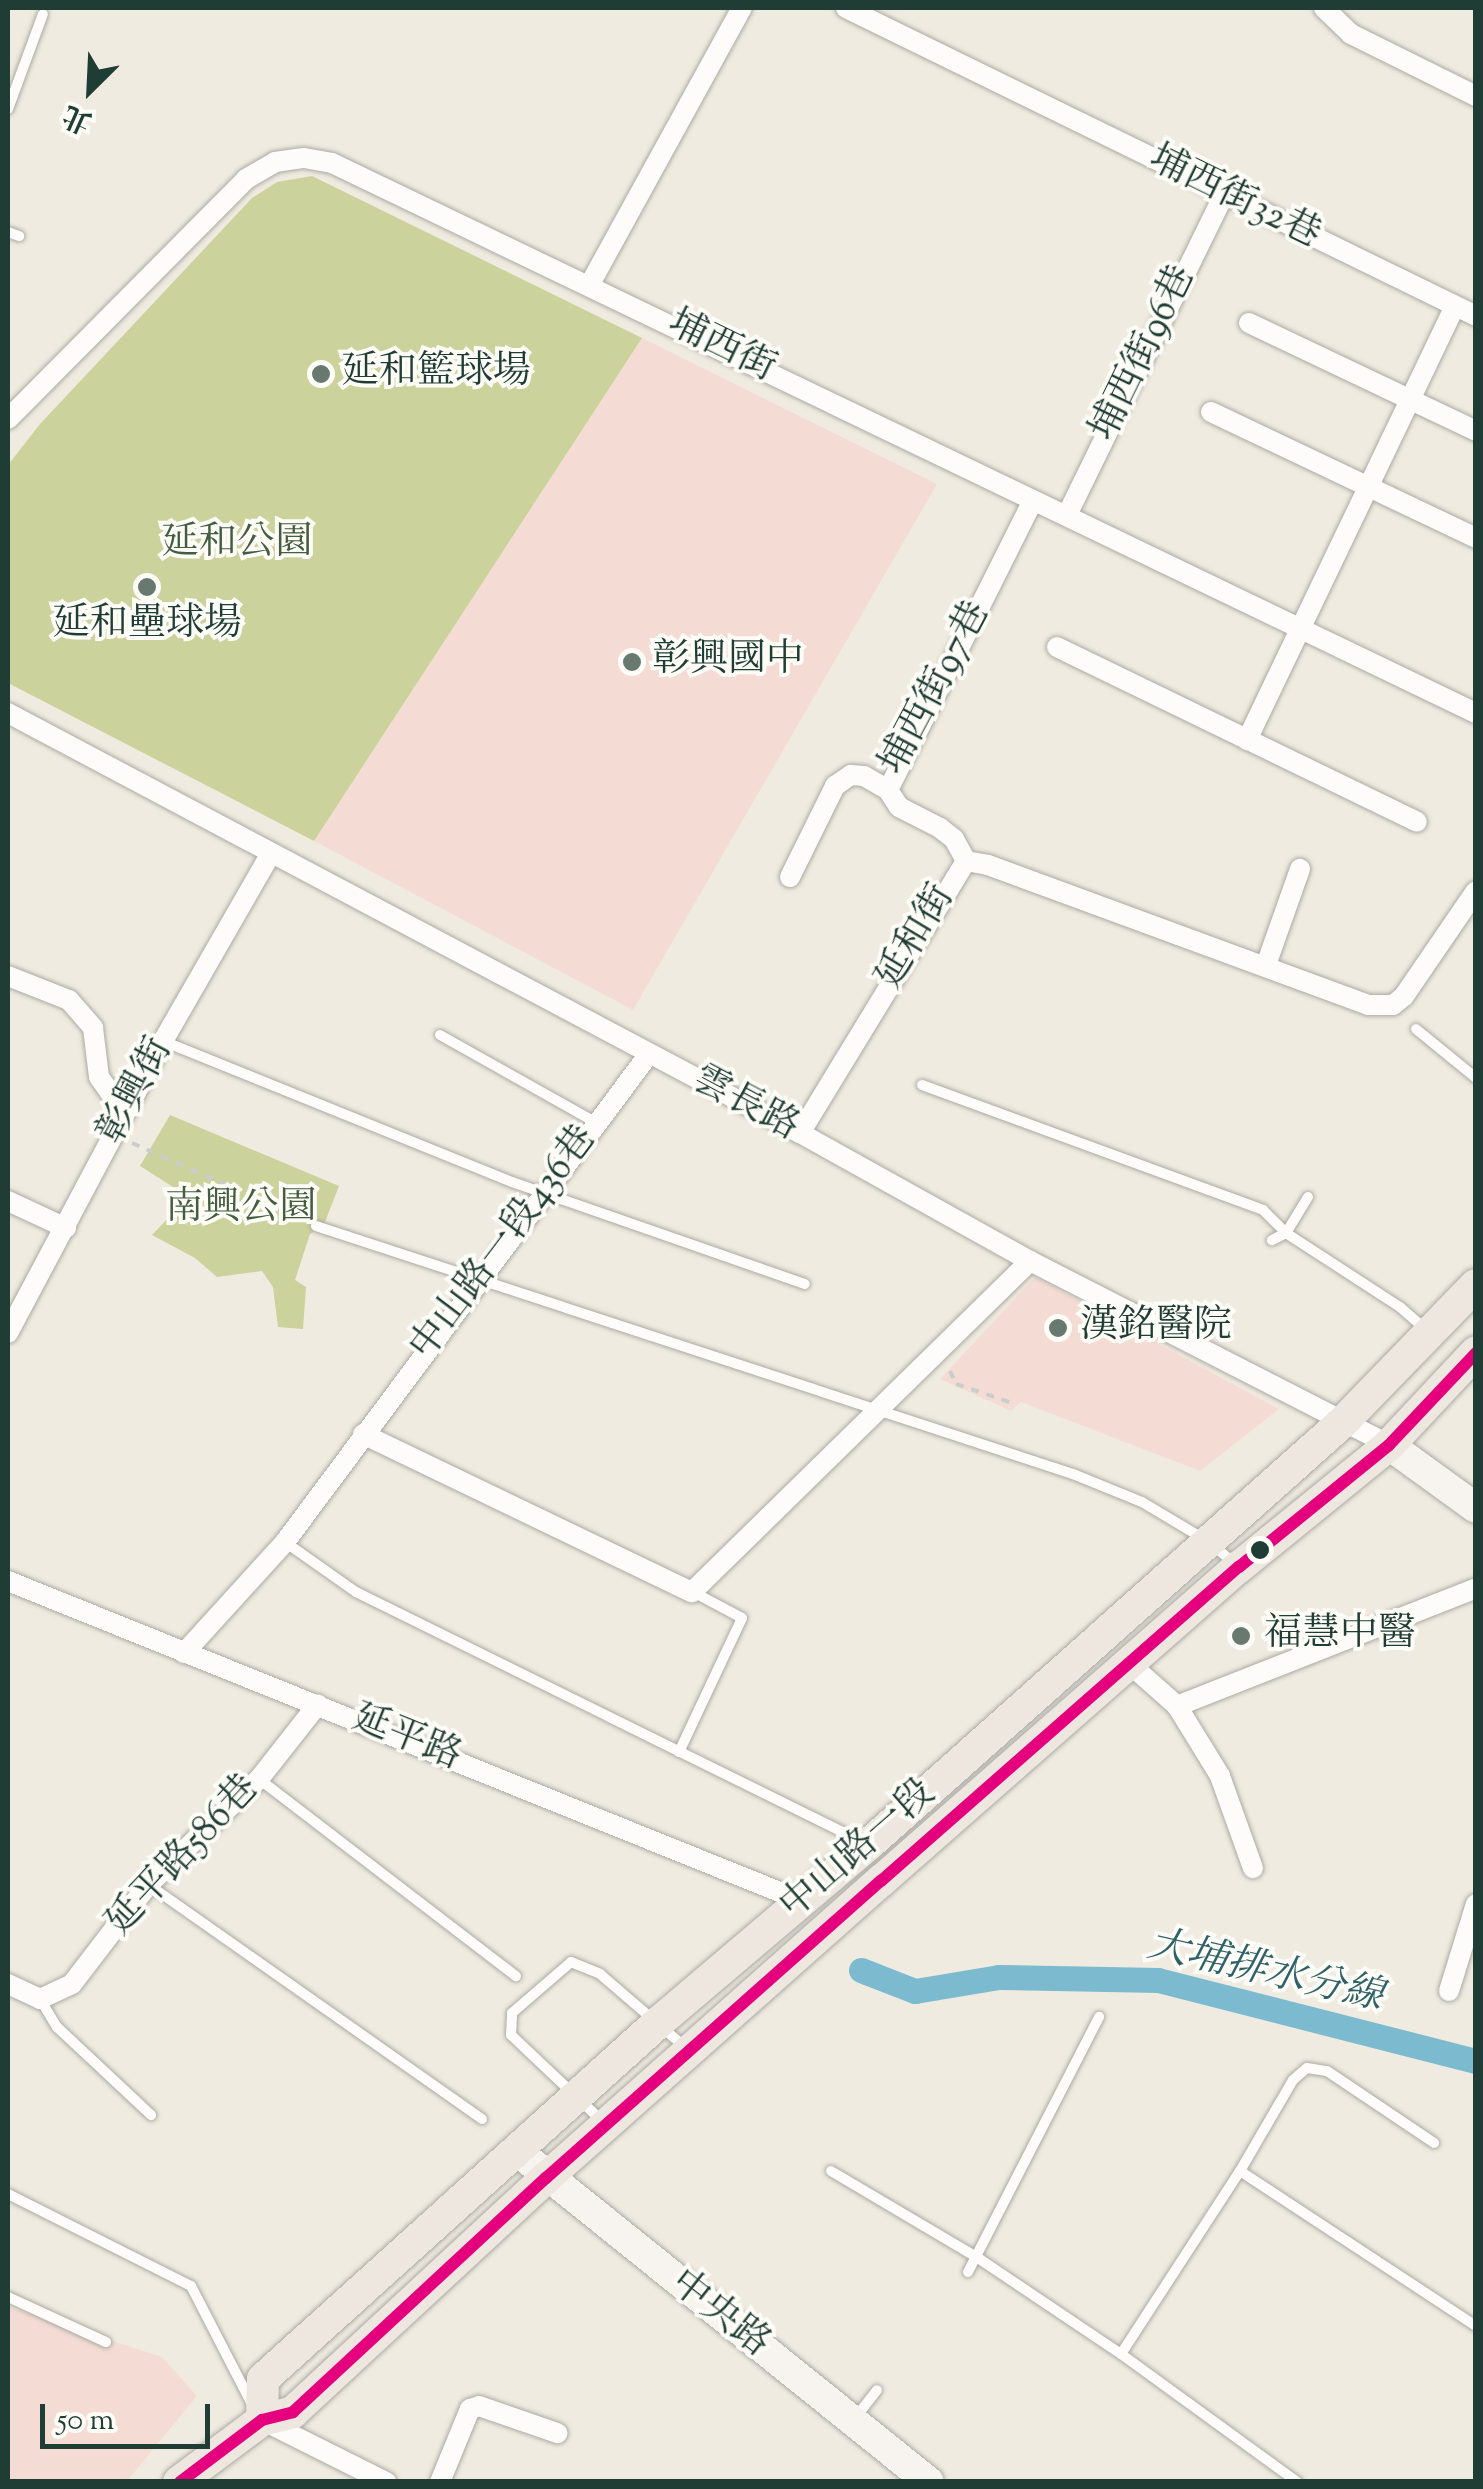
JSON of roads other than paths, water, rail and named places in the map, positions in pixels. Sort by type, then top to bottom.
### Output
[{"type":"main road","name":"中山路一段","points":[[262,2420],[263,2379],[659,2022],[802,1902],[1345,1420],[1476,1285]]},
{"type":"main road","name":"中山路一段","points":[[179,2482],[262,2420],[293,2412],[606,2125],[1132,1666],[1239,1567],[1389,1444],[1476,1352]]},
{"type":"street","points":[[590,284],[742,8]]},
{"type":"street","points":[[1324,8],[1351,34],[1476,96]]},
{"type":"street","name":"埔西街32巷","points":[[858,10],[1476,316]]},
{"type":"street","name":"埔西街","points":[[8,419],[14,399],[246,179],[275,162],[304,158],[332,163],[1476,713]]},
{"type":"street","name":"埔西街96巷","points":[[1067,514],[1224,194]]},
{"type":"street","points":[[1247,740],[1455,306]]},
{"type":"street","points":[[1248,323],[1476,431]]},
{"type":"street","points":[[1211,412],[1476,538]]},
{"type":"street","name":"埔西街97巷","points":[[790,877],[835,786],[851,775],[864,776],[888,790],[1034,501]]},
{"type":"street","points":[[1057,647],[1417,822]]},
{"type":"street","name":"雲長路","points":[[8,713],[800,1134],[1030,1261],[1345,1420],[1389,1444],[1476,1508]]},
{"type":"street","points":[[888,790],[900,807],[954,839],[966,861]]},
{"type":"street","name":"彰興街","points":[[8,1334],[163,1042],[271,853]]},
{"type":"street","name":"延和街","points":[[800,1134],[966,861],[988,865],[1368,1005],[1392,1005],[1420,977],[1475,894]]},
{"type":"street","points":[[1266,965],[1300,869]]},
{"type":"street","points":[[8,976],[68,1000],[93,1028],[99,1077],[125,1114]]},
{"type":"street","name":"中山路一段436巷","points":[[184,1653],[285,1542],[648,1054]]},
{"type":"street","points":[[8,1201],[66,1228]]},
{"type":"street","points":[[363,1434],[692,1592],[879,1408],[941,1353],[1030,1261]]},
{"type":"street","name":"延平路","points":[[8,1580],[802,1902]]},
{"type":"street","points":[[1177,1706],[1476,1588]]},
{"type":"street","points":[[1132,1666],[1177,1706],[1220,1776],[1253,1868]]},
{"type":"street","name":"延平路586巷","points":[[40,1999],[72,1984],[148,1885],[258,1778],[318,1704]]},
{"type":"street","points":[[1449,1991],[1476,1904]]},
{"type":"street","points":[[8,1984],[40,1999]]},
{"type":"street","name":"中央路","points":[[518,2152],[926,2481]]},
{"type":"street","points":[[440,2482],[470,2410],[479,2406],[557,2432]]},
{"type":"street","points":[[262,2420],[386,2482]]},
{"type":"lane","points":[[8,108],[42,14]]},
{"type":"lane","points":[[1416,1029],[1476,1078]]},
{"type":"lane","points":[[440,1035],[597,1122]]},
{"type":"lane","points":[[163,1042],[512,1182],[805,1284]]},
{"type":"lane","points":[[922,1084],[1262,1210],[1286,1233],[1400,1307],[1430,1333]]},
{"type":"lane","points":[[1272,1240],[1286,1233],[1308,1197]]},
{"type":"lane","points":[[316,1226],[879,1408],[1125,1495],[1209,1542],[1239,1567]]},
{"type":"lane","points":[[285,1542],[356,1592],[868,1844]]},
{"type":"lane","points":[[679,1752],[742,1618],[692,1592]]},
{"type":"lane","points":[[258,1778],[516,1976]]},
{"type":"lane","points":[[148,1885],[482,2119]]},
{"type":"lane","points":[[606,2125],[511,2035],[512,2013],[571,1962],[600,1974],[690,2051]]},
{"type":"lane","points":[[40,1999],[57,2026],[150,2115]]},
{"type":"lane","points":[[968,2272],[1099,2016]]},
{"type":"lane","points":[[1121,2354],[1240,2171],[1293,2080],[1307,2068],[1327,2071],[1434,2143]]},
{"type":"lane","points":[[830,2171],[1024,2288],[1297,2482]]},
{"type":"lane","points":[[1240,2171],[1476,2326]]},
{"type":"lane","points":[[8,2194],[191,2286],[222,2353],[262,2420]]},
{"type":"lane","points":[[8,2297],[106,2342]]},
{"type":"lane","points":[[853,2422],[877,2390]]},
{"type":"waterway","name":"大埔排水分線","points":[[861,1970],[915,1991],[999,1977],[1158,1980],[1476,2061]]},
{"type":"place","name":"延和籃球場","points":[[321,374]]},
{"type":"place","name":"延和壘球場","points":[[147,587]]},
{"type":"place","name":"彰興國中","points":[[632,662]]},
{"type":"place","name":"漢銘醫院","points":[[1058,1328]]},
{"type":"place","name":"福慧中醫","points":[[1241,1636]]},
{"type":"park label","name":"延和公園","points":[[237,545]]},
{"type":"park label","name":"南興公園","points":[[241,1210]]}]
